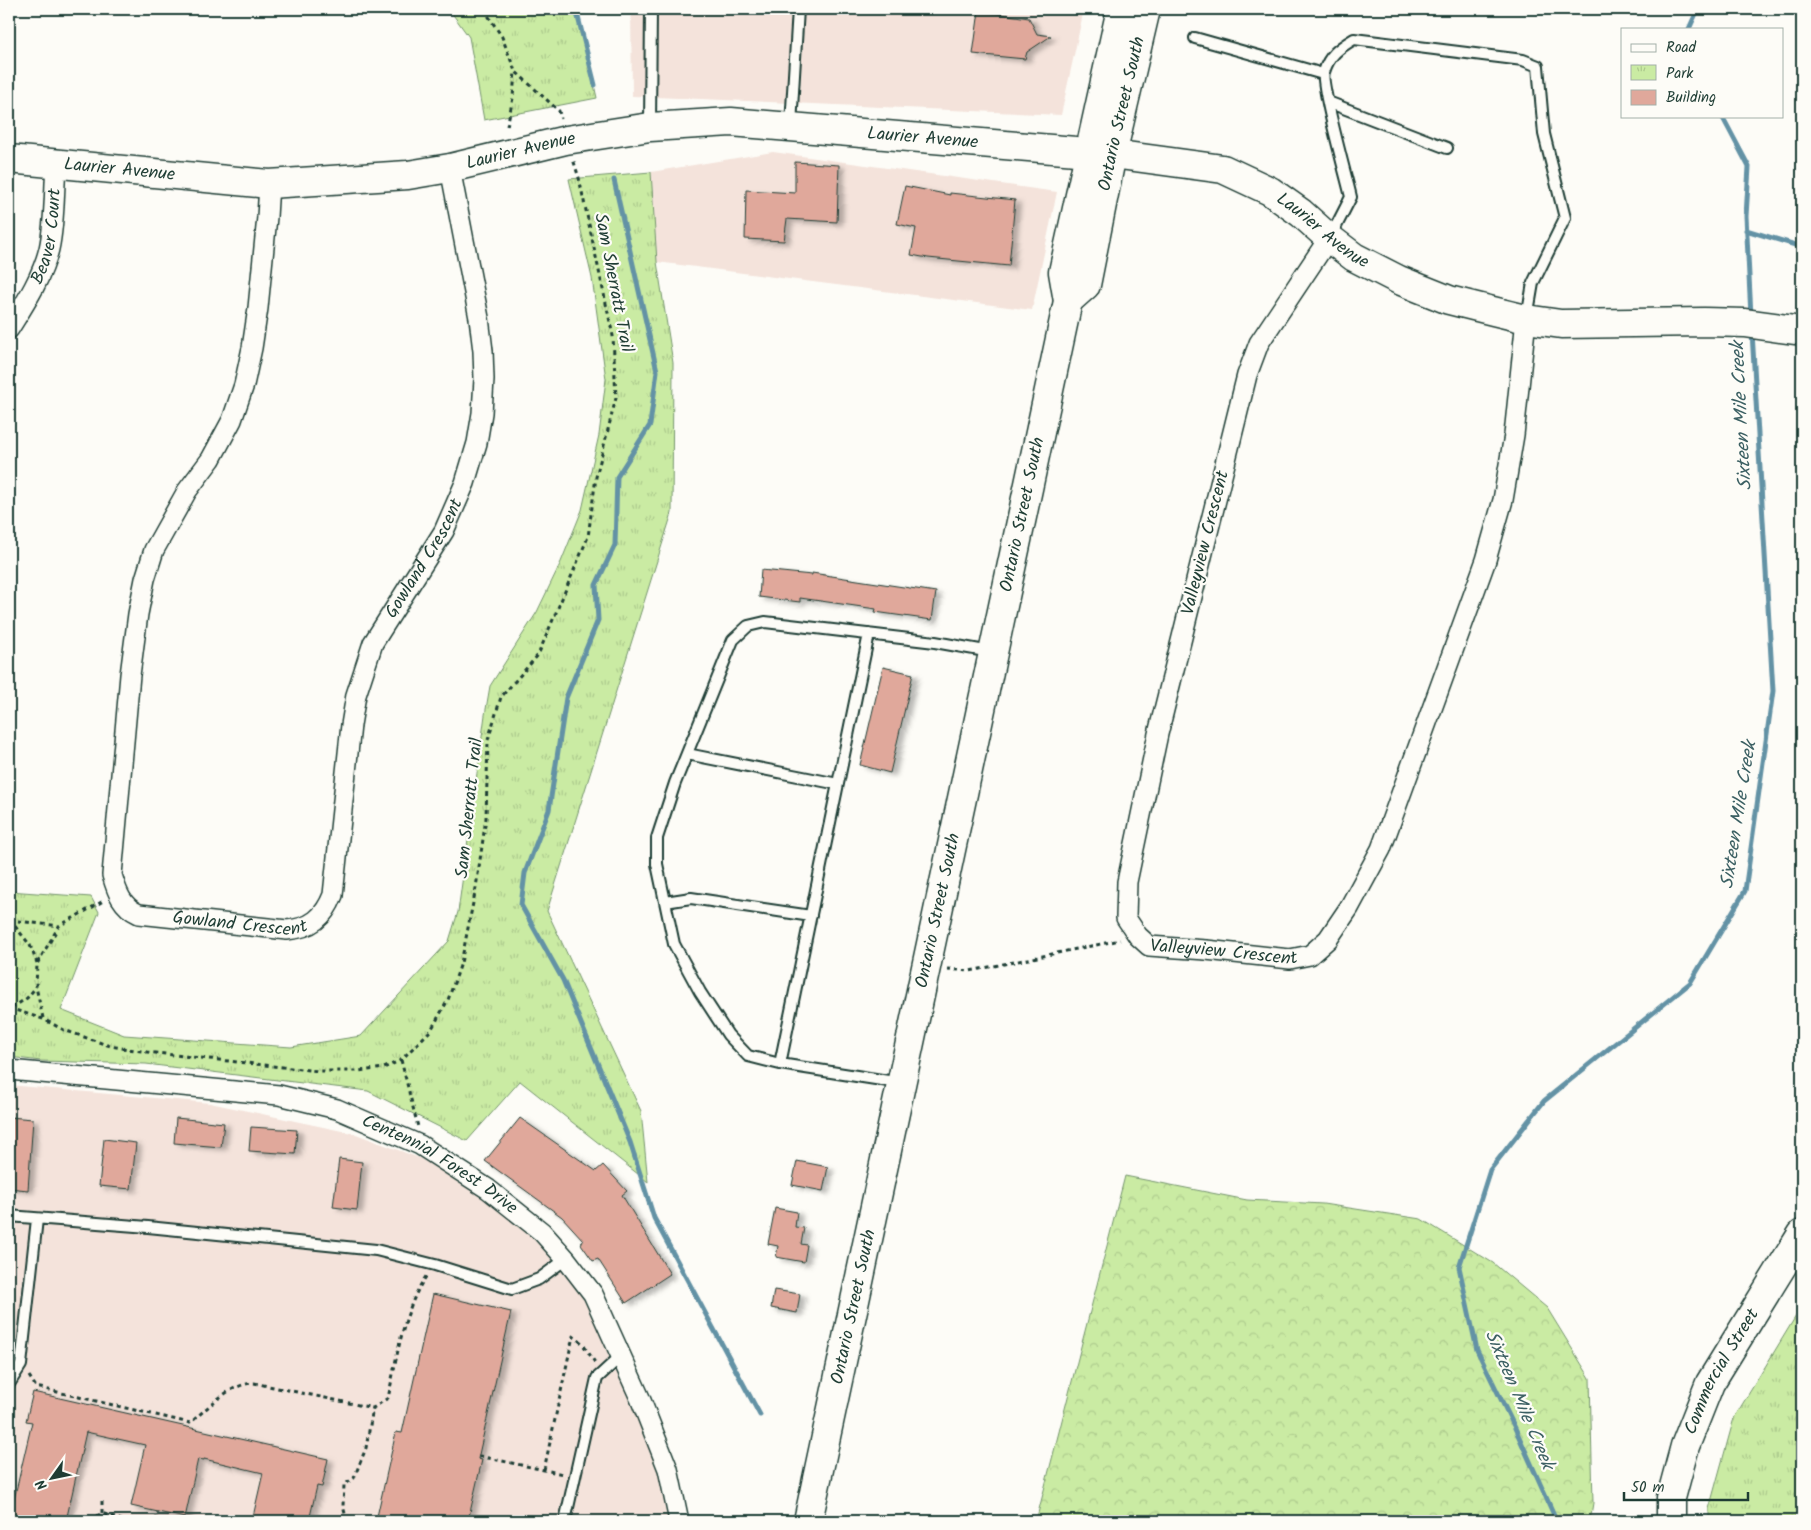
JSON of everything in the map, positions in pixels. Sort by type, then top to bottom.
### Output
[{"type":"street","name":"Ontario Street South","points":[[808,1521],[1068,301],[1086,285],[1101,153],[1121,9]]},
{"type":"street","name":"Ontario Street South","points":[[1101,153],[1146,9]]},
{"type":"street","name":"Laurier Avenue","points":[[9,159],[269,184],[408,175],[450,168],[566,140],[650,127],[731,122],[1101,153],[1222,169],[1270,191],[1301,213],[1354,257],[1399,280],[1449,300],[1526,319],[1561,324],[1704,322],[1745,323],[1792,329]]},
{"type":"street","name":"Beaver Court","points":[[9,329],[42,272],[49,249],[56,164]]},
{"type":"street","name":"Gowland Crescent","points":[[117,893],[125,905],[139,914],[286,930],[299,929],[309,925],[328,908],[333,895],[351,725],[356,695],[373,643],[444,531],[465,483],[482,413],[483,352],[478,309],[450,168]]},
{"type":"street","points":[[117,893],[112,875],[112,861],[130,675],[138,614],[145,579],[154,550],[187,491],[211,459],[232,420],[244,384],[258,308],[269,184]]},
{"type":"street","name":"Valleyview Crescent","points":[[1329,238],[1259,343],[1247,375],[1158,734],[1127,882],[1126,918],[1138,936],[1148,946],[1290,959],[1310,955],[1328,939],[1349,908],[1381,849],[1486,560],[1503,500],[1514,435],[1526,319]]},
{"type":"street","name":"Centennial Forest Drive","points":[[9,1070],[279,1095],[337,1109],[420,1145],[488,1189],[542,1232],[593,1294],[668,1469],[679,1521]]},
{"type":"street","name":"Commercial Street","points":[[1671,1521],[1671,1498],[1685,1446],[1710,1383],[1802,1234]]},
{"type":"lane","points":[[650,127],[651,9]]},
{"type":"lane","points":[[791,126],[798,9]]},
{"type":"lane","points":[[1195,38],[1323,74]]},
{"type":"lane","points":[[1329,238],[1351,197],[1323,74],[1336,50],[1354,39],[1523,60],[1538,66],[1544,134],[1565,218],[1532,283],[1526,319]]},
{"type":"lane","points":[[1328,102],[1447,148]]},
{"type":"lane","points":[[902,1083],[780,1064],[748,1056],[728,1035],[700,992],[674,944],[657,864],[657,838],[675,783],[733,640],[748,626],[765,622],[935,642],[993,652]]},
{"type":"lane","points":[[780,1064],[869,634]]},
{"type":"lane","points":[[687,754],[838,784]]},
{"type":"lane","points":[[665,902],[691,898],[810,916]]},
{"type":"lane","points":[[9,1216],[148,1226],[376,1250],[435,1265],[512,1289],[539,1279],[566,1259]]},
{"type":"lane","points":[[9,1384],[21,1365],[37,1219]]},
{"type":"lane","points":[[565,1521],[596,1378],[621,1356]]},
{"type":"path","points":[[484,9],[502,37],[515,71],[513,98],[507,126]]},
{"type":"path","name":"Sam Sherratt Trail","points":[[10,1008],[110,1046],[147,1052],[318,1071],[359,1071],[384,1068],[401,1060],[431,1030],[448,1000],[461,964],[476,888],[486,818],[488,740],[501,697],[538,654],[588,537],[596,477],[616,398],[613,336],[579,178],[566,140],[559,111],[515,71]]},
{"type":"path","points":[[43,1019],[36,987],[38,964],[59,926],[117,893]]},
{"type":"path","points":[[9,920],[59,926]]},
{"type":"path","points":[[9,920],[30,945],[38,964]]},
{"type":"path","points":[[926,967],[970,971],[1138,936]]},
{"type":"path","points":[[10,1008],[27,998],[36,987]]},
{"type":"path","points":[[401,1060],[418,1127],[420,1145]]},
{"type":"path","points":[[21,1365],[36,1387],[190,1423],[222,1396],[244,1384],[254,1383],[373,1408],[388,1398],[409,1309],[418,1288],[435,1265]]},
{"type":"path","points":[[544,1470],[573,1336],[582,1343],[603,1372]]},
{"type":"path","points":[[347,1521],[343,1506],[344,1485],[354,1478],[366,1448],[373,1408]]},
{"type":"path","points":[[478,1456],[575,1477]]},
{"type":"path","points":[[102,1499],[102,1513]]},
{"type":"path","points":[[156,1521],[158,1512]]},
{"type":"path","points":[[90,1521],[102,1513]]},
{"type":"path","points":[[102,1513],[124,1521]]},
{"type":"shaded area","points":[[631,9],[1084,9],[1061,115],[632,96]]},
{"type":"shaded area","points":[[773,152],[1057,192],[1032,310],[657,262],[651,172]]},
{"type":"shaded area","points":[[9,1085],[210,1103],[356,1134],[443,1167],[481,1192],[532,1235],[576,1284],[591,1306],[656,1462],[668,1501],[670,1521],[9,1521]]},
{"type":"green space","points":[[449,9],[577,9],[597,98],[484,120],[469,37]]},
{"type":"green space","points":[[651,172],[657,262],[673,363],[672,513],[547,911],[641,1111],[648,1182],[520,1081],[467,1141],[368,1091],[146,1064],[41,1061],[9,1057],[9,891],[91,897],[99,912],[61,1010],[124,1035],[291,1047],[361,1036],[449,941],[458,912],[490,686],[537,612],[561,562],[582,510],[599,435],[606,379],[592,278],[569,179]]},
{"type":"green space","points":[[1125,1176],[1247,1200],[1323,1204],[1421,1219],[1493,1263],[1547,1308],[1590,1378],[1593,1503],[1590,1521],[1036,1521]]},
{"type":"green space","points":[[1802,1306],[1802,1521],[1709,1521],[1709,1509],[1734,1418]]},
{"type":"building","points":[[979,11],[1029,18],[1037,34],[1051,36],[1027,52],[1025,59],[973,54]]},
{"type":"building","points":[[795,162],[839,165],[837,222],[787,219],[784,241],[745,239],[746,190],[795,193]]},
{"type":"building","points":[[905,186],[950,195],[950,193],[1015,200],[1009,266],[911,255],[916,228],[897,224]]},
{"type":"building","points":[[761,570],[812,575],[812,573],[936,592],[932,620],[875,612],[876,609],[800,598],[800,602],[759,597]]},
{"type":"building","points":[[883,667],[913,674],[890,773],[860,765]]},
{"type":"building","points":[[9,1117],[33,1119],[28,1190],[9,1188]]},
{"type":"building","points":[[176,1118],[224,1123],[221,1147],[174,1143]]},
{"type":"building","points":[[520,1118],[596,1171],[603,1165],[627,1191],[622,1195],[670,1274],[626,1303],[598,1259],[593,1261],[581,1244],[583,1240],[562,1217],[485,1161]]},
{"type":"building","points":[[251,1127],[297,1130],[295,1154],[249,1151]]},
{"type":"building","points":[[104,1139],[136,1143],[131,1189],[99,1186]]},
{"type":"building","points":[[339,1159],[362,1162],[357,1210],[333,1207]]},
{"type":"building","points":[[797,1161],[828,1167],[823,1191],[792,1185]]},
{"type":"building","points":[[775,1208],[797,1212],[795,1227],[804,1228],[801,1244],[807,1245],[804,1262],[776,1257],[778,1246],[768,1244]]},
{"type":"building","points":[[774,1290],[800,1294],[797,1313],[771,1308]]},
{"type":"building","points":[[433,1294],[511,1312],[478,1459],[482,1460],[468,1521],[376,1521],[396,1432],[402,1433]]},
{"type":"building","points":[[33,1392],[328,1459],[322,1487],[317,1486],[309,1521],[252,1521],[263,1473],[204,1459],[198,1459],[185,1518],[131,1506],[145,1445],[86,1432],[66,1521],[9,1521],[32,1422],[26,1421]]},
{"type":"waterway","points":[[576,9],[595,85]]},
{"type":"waterway","name":"Sixteen Mile Creek","points":[[1689,28],[1698,9]]},
{"type":"waterway","name":"Sixteen Mile Creek","points":[[1723,118],[1749,167],[1746,216],[1751,316]]},
{"type":"waterway","points":[[614,180],[657,371],[650,425],[617,477],[615,545],[596,585],[598,620],[566,698],[549,810],[525,873],[521,905],[563,980],[630,1142],[654,1218],[760,1415]]},
{"type":"waterway","points":[[1746,230],[1802,247]]},
{"type":"waterway","name":"Sixteen Mile Creek","points":[[1555,1521],[1515,1428],[1477,1350],[1459,1267],[1490,1170],[1544,1101],[1690,983],[1745,891],[1773,691],[1752,332]]}]
